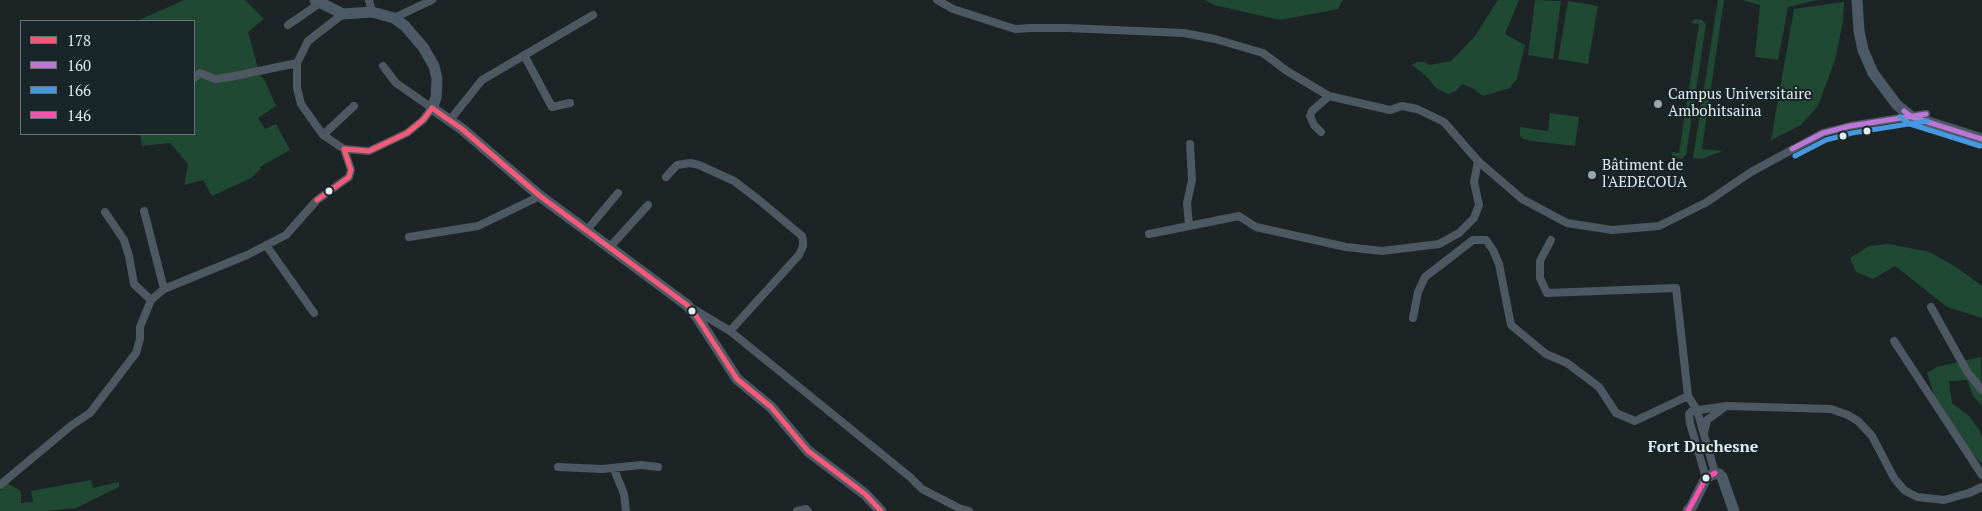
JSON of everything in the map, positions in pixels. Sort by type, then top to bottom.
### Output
[{"type":"street","points":[[368,0],[372,12]]},
{"type":"street","points":[[394,18],[432,0]]},
{"type":"street","points":[[936,0],[953,9],[1015,29],[1049,28],[1184,34],[1215,38],[1263,52],[1294,76],[1329,96],[1390,110],[1402,106],[1417,109],[1444,122],[1478,160],[1522,199],[1567,223],[1612,230],[1659,226],[1707,202],[1751,172],[1823,133],[1850,126],[1926,114]]},
{"type":"street","points":[[1858,0],[1859,31],[1863,50],[1873,73],[1897,104],[1912,116],[1982,139]]},
{"type":"street","points":[[288,25],[317,1],[342,14],[372,12],[394,18],[413,34],[434,66],[437,79],[436,98],[432,108],[423,120],[408,134],[369,151],[344,150]]},
{"type":"street","points":[[0,485],[72,425],[90,413],[136,353],[140,339],[140,328],[151,300],[164,289],[286,235],[317,200],[349,177],[352,170],[344,150],[323,134],[301,104],[297,88],[297,64],[308,41],[342,14]]},
{"type":"street","points":[[450,120],[482,80],[593,15]]},
{"type":"street","points":[[524,56],[552,107],[570,103]]},
{"type":"street","points":[[195,77],[200,73],[216,79],[297,64]]},
{"type":"street","points":[[383,66],[396,83],[450,120],[504,163],[540,196],[687,305],[730,331],[910,477],[922,489],[958,508],[969,511]]},
{"type":"street","points":[[1321,132],[1314,125],[1310,116],[1312,110],[1329,96]]},
{"type":"street","points":[[1897,104],[1982,132]]},
{"type":"street","points":[[323,134],[354,106]]},
{"type":"street","points":[[1189,225],[1186,203],[1192,180],[1190,144]]},
{"type":"street","points":[[1149,234],[1239,216],[1256,227],[1346,247],[1382,252],[1439,244],[1459,233],[1474,218],[1478,205],[1474,182],[1478,160]]},
{"type":"street","points":[[666,176],[677,165],[690,163],[699,165],[734,181],[802,236],[803,246],[799,255],[730,331]]},
{"type":"street","points":[[586,231],[618,193]]},
{"type":"street","points":[[409,237],[478,226],[540,196]]},
{"type":"street","points":[[609,248],[648,205]]},
{"type":"street","points":[[144,211],[164,289]]},
{"type":"street","points":[[105,212],[124,240],[134,284],[151,300]]},
{"type":"street","points":[[1413,318],[1418,292],[1425,277],[1473,240],[1486,240],[1499,264],[1511,325],[1546,354],[1567,363],[1599,388],[1616,413],[1635,421],[1688,396]]},
{"type":"street","points":[[1551,240],[1540,261],[1540,278],[1547,293],[1676,288],[1688,396],[1696,410],[1704,434],[1710,476],[1688,511]]},
{"type":"street","points":[[266,245],[314,314]]},
{"type":"street","points":[[687,305],[697,316],[737,379],[771,407],[808,451],[865,494],[881,511]]},
{"type":"street","points":[[1931,307],[1968,373],[1982,390]]},
{"type":"street","points":[[1894,341],[1982,475]]},
{"type":"street","points":[[1704,434],[1707,420],[1715,412],[1726,406]]},
{"type":"street","points":[[1710,476],[1689,414],[1692,411],[1726,406],[1831,409],[1858,421],[1872,436],[1894,478],[1904,490],[1916,497],[1944,500],[1982,487]]},
{"type":"street","points":[[558,467],[614,469],[622,466],[641,465],[658,467]]},
{"type":"street","points":[[614,469],[624,494],[626,511]]},
{"type":"street","points":[[1710,476],[1718,474],[1722,477],[1734,511]]},
{"type":"street","points":[[797,511],[808,511]]},
{"type":"green space","points":[[184,0],[245,0],[264,19],[248,32],[260,75],[264,79],[276,106],[258,118],[265,129],[276,124],[290,150],[260,167],[261,169],[251,178],[212,196],[203,180],[184,185],[188,164],[170,143],[142,146],[140,135],[195,135],[195,20],[139,20]]},
{"type":"green space","points":[[1205,0],[1343,0],[1338,9],[1280,20],[1214,5]]},
{"type":"green space","points":[[1498,0],[1519,0],[1505,34],[1525,45],[1517,79],[1510,88],[1483,96],[1474,89],[1462,84],[1456,91],[1448,94],[1436,88],[1426,76],[1412,65],[1417,62],[1424,62],[1430,65],[1451,61],[1475,36]]},
{"type":"green space","points":[[1535,0],[1561,1],[1553,59],[1528,55]]},
{"type":"green space","points":[[1718,0],[1724,0],[1702,149],[1723,151],[1701,159],[1693,158]]},
{"type":"green space","points":[[1742,0],[1817,0],[1788,7],[1778,60],[1755,57],[1760,5]]},
{"type":"green space","points":[[1568,1],[1598,6],[1588,64],[1558,59]]},
{"type":"green space","points":[[1844,2],[1843,22],[1835,60],[1818,106],[1801,125],[1771,140],[1794,9]]},
{"type":"green space","points":[[1695,19],[1702,20],[1706,25],[1686,155],[1682,159],[1673,157],[1671,152],[1679,153],[1699,24],[1691,23]]},
{"type":"green space","points":[[1550,113],[1579,117],[1575,146],[1523,139],[1520,135],[1520,127],[1548,131]]},
{"type":"green space","points":[[1889,244],[1930,252],[1959,269],[1982,286],[1982,318],[1947,307],[1895,266],[1873,279],[1856,272],[1850,258],[1869,246]]},
{"type":"green space","points":[[1981,357],[1982,406],[1973,396],[1967,380],[1949,381],[1952,403],[1969,416],[1982,437],[1982,464],[1966,448],[1952,423],[1937,403],[1927,373],[1937,367]]},
{"type":"green space","points":[[91,480],[93,488],[119,482],[119,487],[76,508],[47,511],[0,511],[0,490],[7,483],[21,491],[21,503],[33,502],[31,491]]},
{"type":"transit line","name":"178","points":[[432,108],[462,129],[540,196],[687,305],[697,317],[737,379],[771,407],[808,451],[865,494],[881,511]]},
{"type":"transit line","name":"178","points":[[344,149],[369,151],[407,133],[423,120],[432,108]]},
{"type":"transit line","name":"160","points":[[1904,111],[1912,117],[1982,139]]},
{"type":"transit line","name":"160","points":[[1792,149],[1823,133],[1850,126],[1926,114]]},
{"type":"transit line","name":"166","points":[[1900,117],[1910,124],[1980,146]]},
{"type":"transit line","name":"166","points":[[1795,156],[1826,140],[1852,133],[1927,121]]},
{"type":"transit line","name":"178","points":[[317,200],[349,177],[351,170],[344,149]]},
{"type":"transit line","name":"146","points":[[1688,511],[1706,478],[1715,473]]},
{"type":"place","name":"Campus Universitaire Ambohitsaina","points":[[1658,104]]},
{"type":"place","name":"Bâtiment de l'AEDECOUA","points":[[1592,175]]},
{"type":"district","name":"Fort Duchesne","points":[[1703,447]]}]
